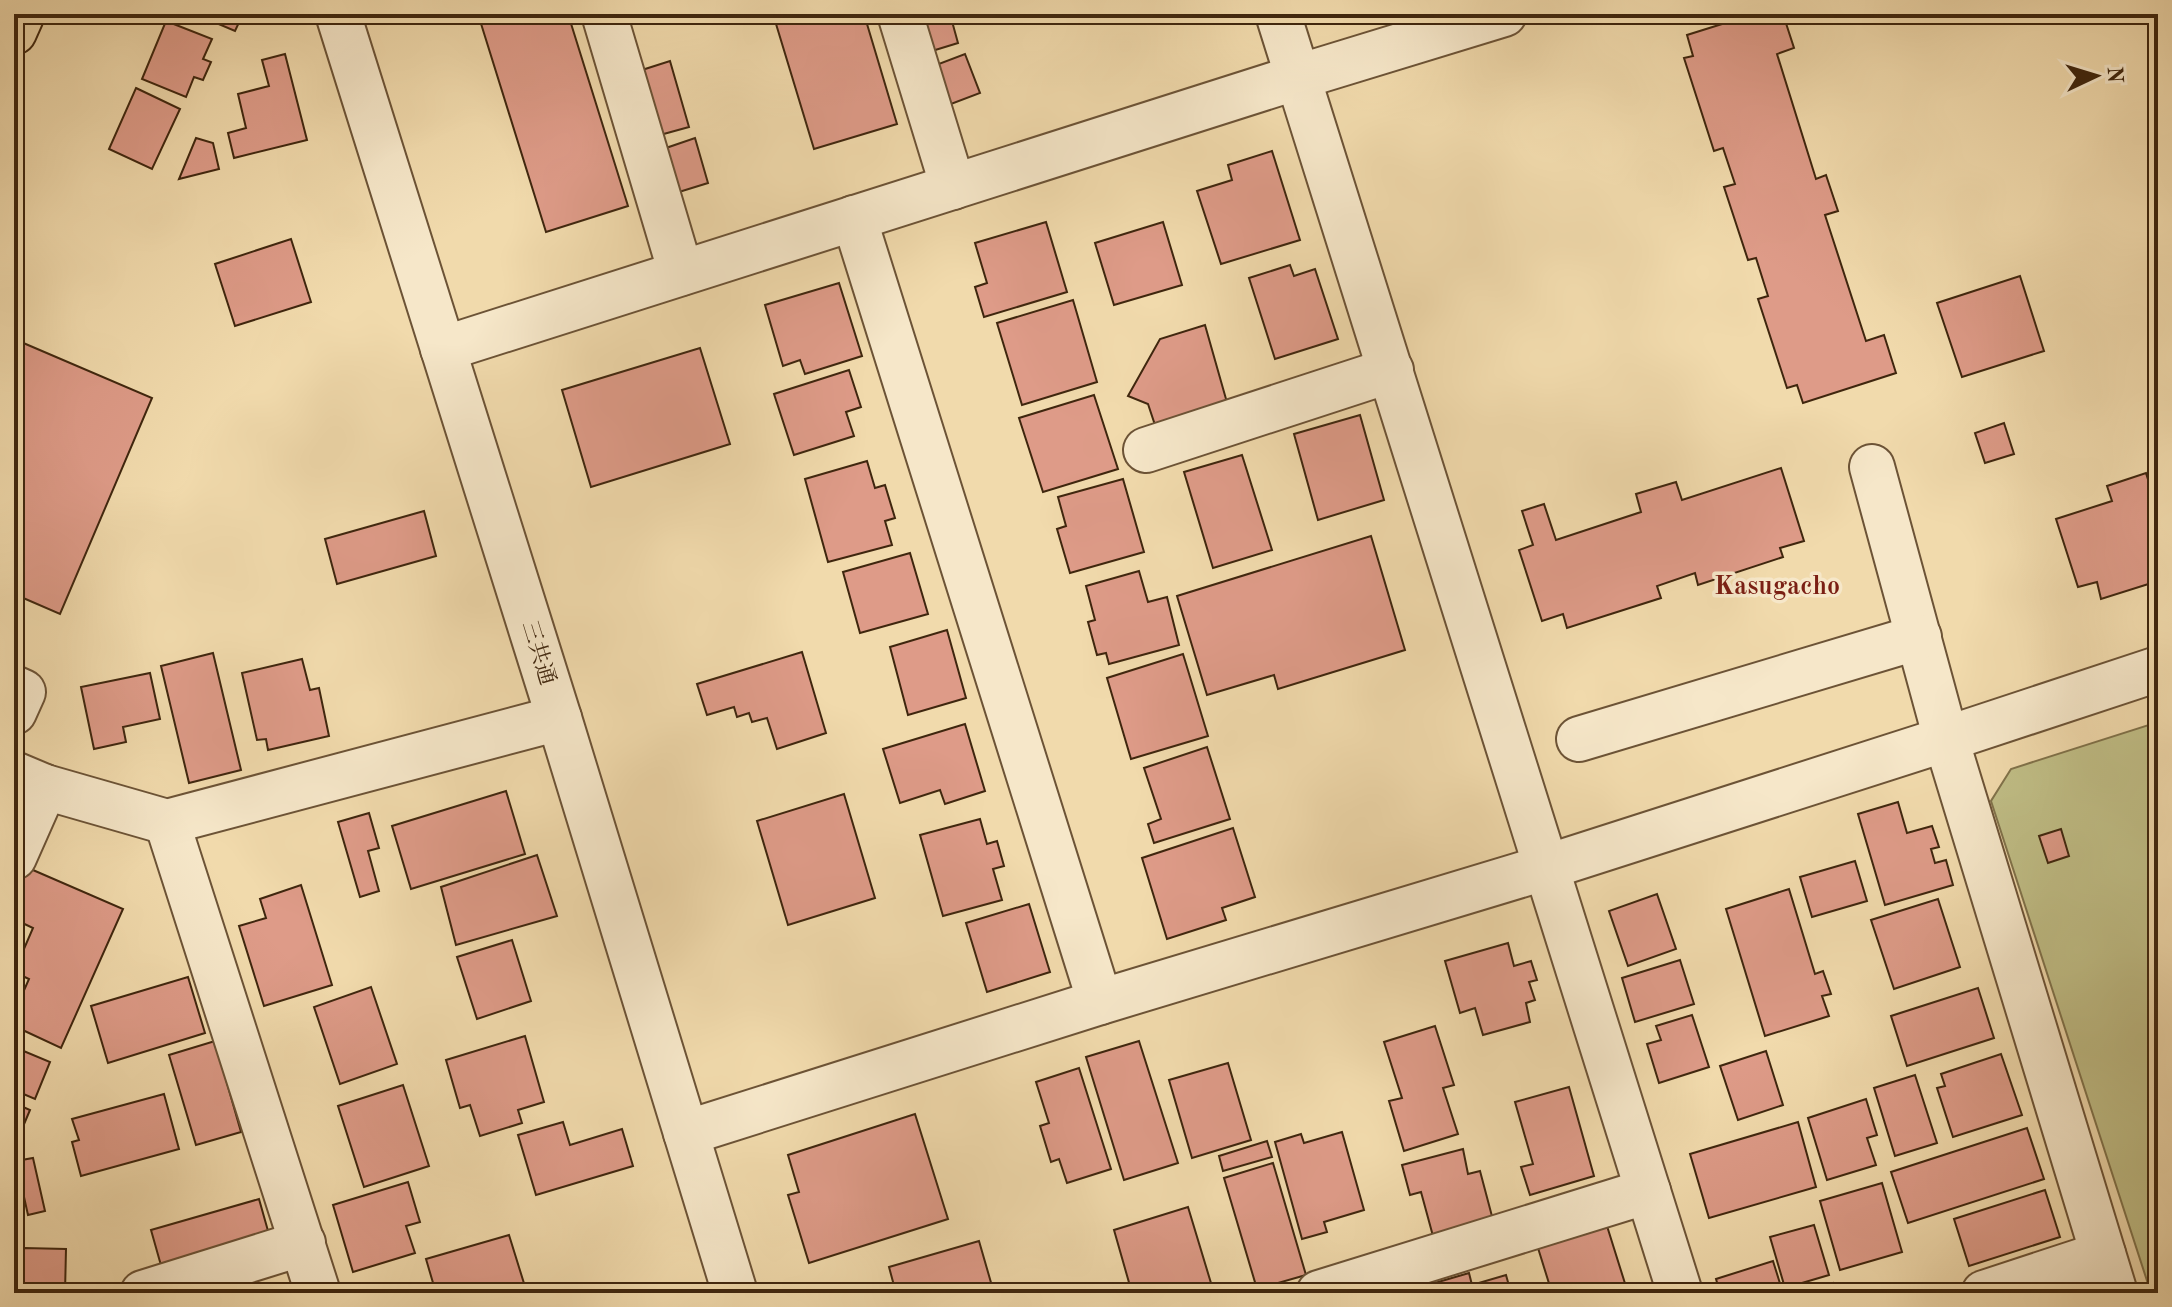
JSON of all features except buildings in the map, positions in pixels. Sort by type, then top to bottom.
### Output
[{"type":"main road","points":[[14,32],[22,14]]},
{"type":"street","name":"三共通","points":[[338,14],[735,1293]]},
{"type":"street","points":[[604,14],[681,273]]},
{"type":"street","points":[[900,14],[953,187]]},
{"type":"street","points":[[1278,14],[1680,1293]]},
{"type":"street","points":[[443,349],[1504,14]]},
{"type":"street","points":[[854,218],[1100,1002]]},
{"type":"street","points":[[1146,450],[1391,370]]},
{"type":"street","points":[[1872,467],[1946,739],[2109,1273],[1984,1293]]},
{"type":"street","points":[[1579,739],[1919,637]]},
{"type":"street","points":[[686,1133],[1100,1002],[1547,867],[2158,669]]},
{"type":"street","points":[[14,688],[23,692],[14,712]]},
{"type":"street","points":[[14,857],[29,780],[167,822],[559,718]]},
{"type":"street","points":[[167,822],[318,1293]]},
{"type":"street","points":[[1319,1293],[1648,1191]]},
{"type":"street","points":[[143,1293],[303,1243]]},
{"type":"shaded area","points":[[2158,722],[2158,1293],[2151,1293],[1991,801],[2011,769]]},
{"type":"district","name":"Kasugacho","points":[[1777,587]]}]
